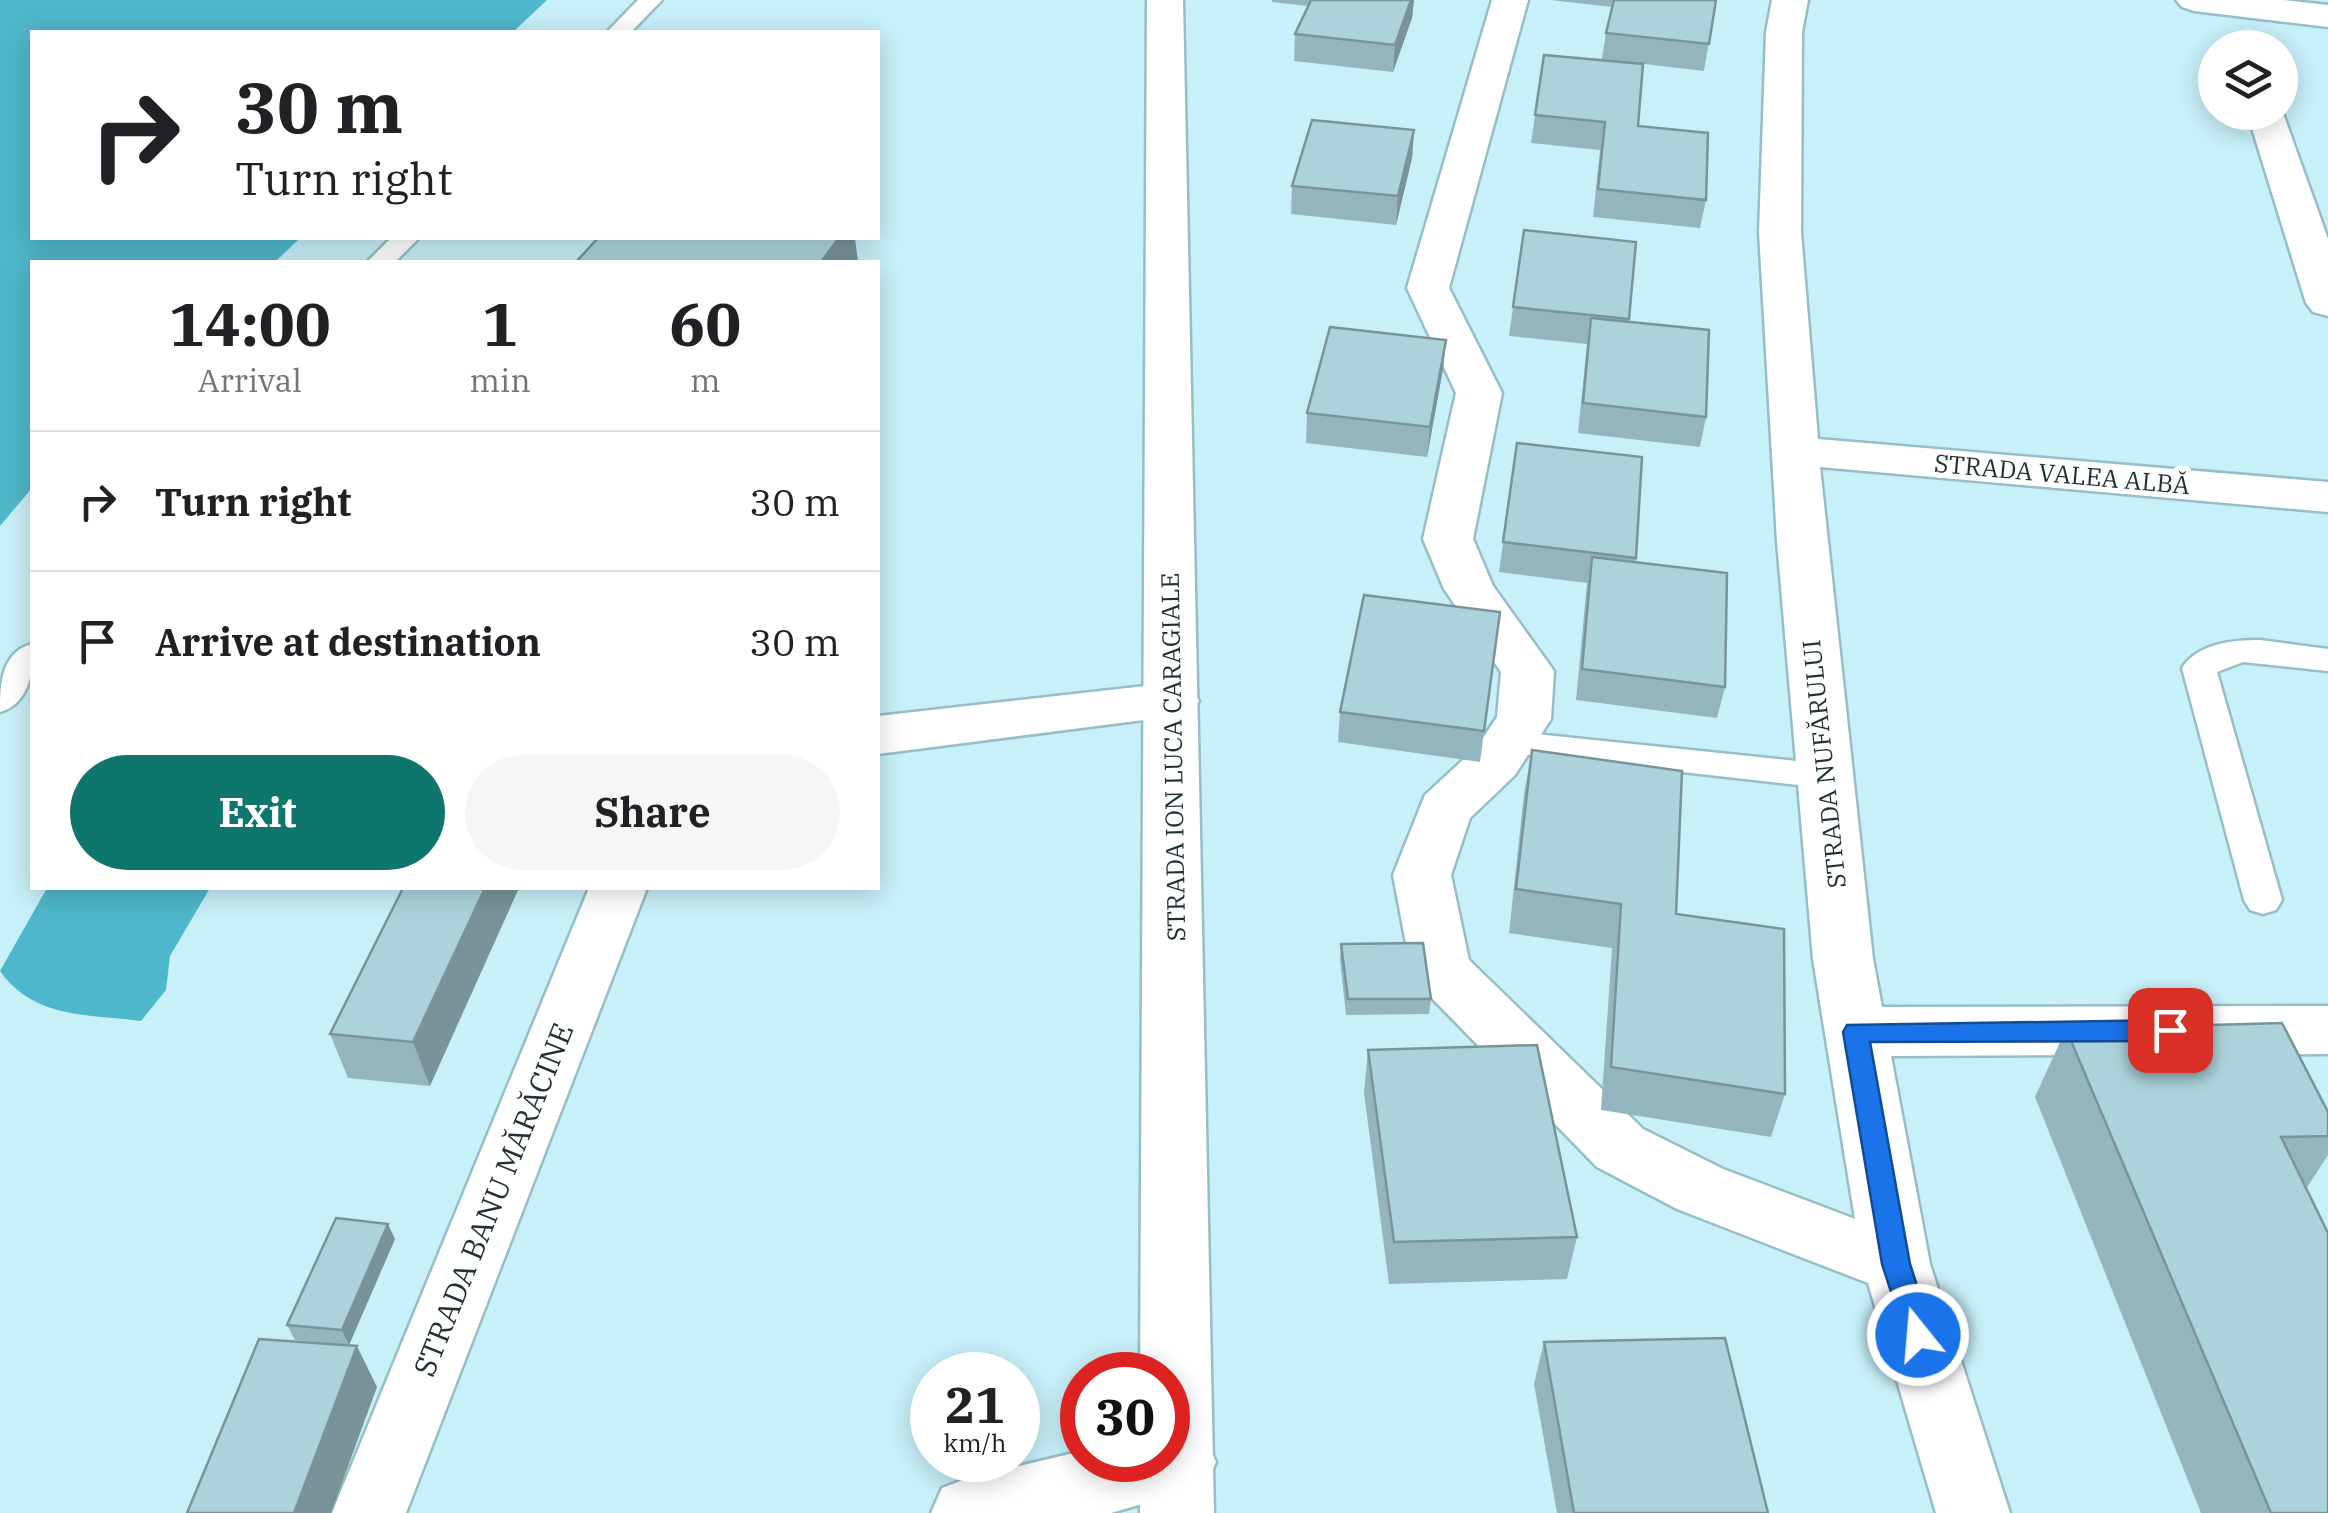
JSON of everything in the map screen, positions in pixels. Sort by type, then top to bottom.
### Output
[{"type":"street","name":"STRADA ION LUCA CARAGIALE","points":[[1165,0],[1178,1488]]},
{"type":"street","points":[[1510,0],[1428,288],[1478,393],[1448,539],[1469,589],[1528,671],[1524,719],[1496,761],[1445,810],[1422,875],[1441,970],[1620,1148],[1700,1190],[1896,1264]]},
{"type":"street","name":"STRADA NUFĂRULUI","points":[[1790,0],[1784,32],[1780,232],[1843,959],[1896,1264],[1973,1513]]},
{"type":"street","points":[[2194,0],[2236,19],[2328,16]]},
{"type":"street","points":[[2272,130],[2328,303]]},
{"type":"street","name":"STRADA VALEA ALBĂ","points":[[1796,451],[2328,497]]},
{"type":"street","points":[[880,735],[1172,701]]},
{"type":"street","name":"STRADA BANU MĂRĂCINE","points":[[369,1513],[617,890]]},
{"type":"street","points":[[1856,1032],[2328,1030]]},
{"type":"street","points":[[968,1513],[1178,1488]]},
{"type":"lane","points":[[620,30],[651,0]]},
{"type":"lane","points":[[382,260],[404,240]]},
{"type":"lane","points":[[2263,900],[2199,668],[2212,655],[2234,652],[2328,660]]},
{"type":"lane","points":[[0,700],[30,658]]},
{"type":"lane","points":[[1508,743],[1825,776]]},
{"type":"water","points":[[0,0],[547,0],[515,30],[30,30],[30,240],[298,240],[277,260],[30,260],[30,490],[0,526]]},
{"type":"water","points":[[46,890],[209,890],[170,956],[166,990],[141,1021],[82,1015],[45,1006],[14,987],[0,971]]},
{"type":"building","points":[[1311,0],[1411,0],[1395,45],[1295,34]]},
{"type":"building","points":[[1614,0],[1716,0],[1709,44],[1606,33]]},
{"type":"building","points":[[1544,55],[1643,64],[1638,126],[1708,133],[1706,200],[1598,189],[1605,122],[1535,115]]},
{"type":"building","points":[[1312,120],[1414,130],[1398,196],[1292,186]]},
{"type":"building","points":[[1524,230],[1636,242],[1629,319],[1513,307]]},
{"type":"building","points":[[596,240],[838,240],[822,260],[578,260]]},
{"type":"building","points":[[1591,318],[1709,330],[1706,417],[1583,403]]},
{"type":"building","points":[[1330,327],[1446,340],[1430,427],[1307,413]]},
{"type":"building","points":[[1517,443],[1642,457],[1636,558],[1503,542]]},
{"type":"building","points":[[1592,557],[1727,573],[1725,687],[1582,669]]},
{"type":"building","points":[[1364,595],[1500,612],[1484,731],[1340,712]]},
{"type":"building","points":[[1532,750],[1682,771],[1676,914],[1784,929],[1785,1094],[1611,1067],[1621,904],[1516,889]]},
{"type":"building","points":[[402,890],[484,890],[413,1042],[330,1034]]},
{"type":"building","points":[[1423,943],[1431,999],[1348,999],[1341,944]]},
{"type":"building","points":[[2282,1023],[2328,1112],[2328,1136],[2281,1137],[2328,1233],[2328,1513],[2271,1513],[2066,1029]]},
{"type":"building","points":[[1537,1045],[1577,1237],[1394,1242],[1368,1050]]},
{"type":"building","points":[[336,1218],[388,1224],[342,1330],[287,1325]]},
{"type":"building","points":[[1725,1338],[1768,1513],[1574,1513],[1544,1342]]},
{"type":"building","points":[[259,1339],[357,1346],[294,1513],[187,1513]]},
{"type":"route","points":[[1918,1335],[1896,1264],[1856,1032],[2170,1030]]}]
